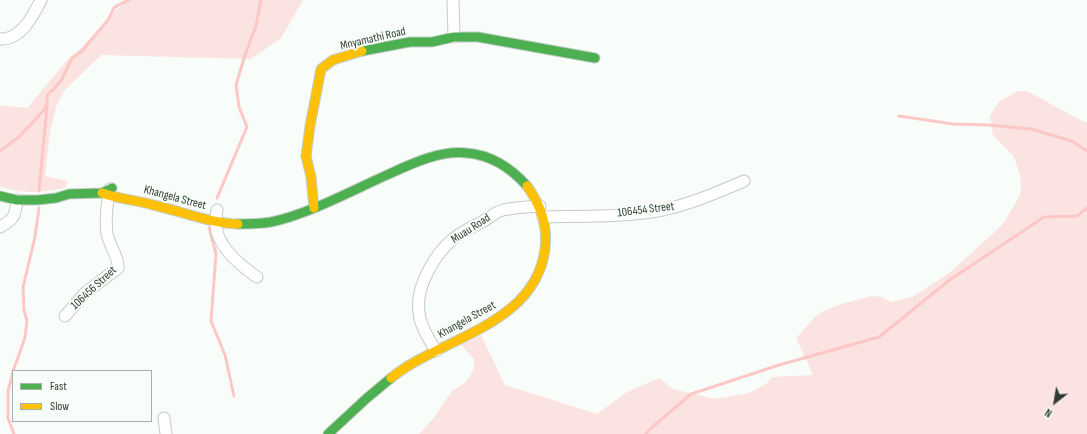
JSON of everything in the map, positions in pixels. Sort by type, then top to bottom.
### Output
[{"type":"street","points":[[0,39],[6,40],[15,36],[25,27],[41,0]]},
{"type":"street","points":[[453,0],[454,37]]},
{"type":"street","name":"Mnyamathi Road","points":[[314,208],[312,177],[306,156],[321,69],[333,60],[359,52],[410,42],[432,42],[454,37],[478,37],[595,58]]},
{"type":"street","name":"Khangela Street","points":[[0,196],[17,200],[38,200],[56,198],[69,194],[110,191],[142,202],[216,213],[250,224],[276,221],[314,208],[412,164],[442,154],[458,152],[471,153],[486,156],[500,163],[524,183],[540,206],[544,217],[546,245],[543,264],[535,281],[525,296],[510,310],[492,322],[436,350],[397,374],[328,434]]},
{"type":"street","name":"106454 Street","points":[[544,217],[629,214],[663,210],[705,197],[744,181]]},
{"type":"street","name":"106456 Street","points":[[65,316],[85,294],[118,268],[118,261],[107,234],[106,218],[110,191]]},
{"type":"street","points":[[0,227],[10,221],[15,215],[17,200]]},
{"type":"street","name":"Muau Road","points":[[436,350],[423,327],[418,310],[422,284],[438,256],[453,239],[494,214],[509,209],[540,206]]},
{"type":"street","points":[[216,213],[217,233],[228,251],[235,259],[257,277]]},
{"type":"street","name":"Khangela Street","points":[[243,215],[290,216]]},
{"type":"street","points":[[164,418],[166,434]]},
{"type":"shaded area","points":[[126,0],[303,0],[281,38],[251,59],[101,55],[64,91],[56,107],[50,133],[45,176],[68,181],[65,188],[24,192],[0,186],[0,105],[27,108],[68,59],[79,50]]},
{"type":"shaded area","points":[[1018,91],[1027,91],[1084,122],[1087,122],[1087,434],[419,434],[433,419],[452,391],[464,384],[470,376],[474,369],[474,359],[461,345],[481,335],[505,385],[597,414],[627,392],[659,378],[673,389],[715,399],[749,393],[766,384],[772,377],[813,375],[796,338],[816,316],[841,304],[872,296],[882,297],[891,302],[914,296],[949,273],[1005,221],[1020,195],[1020,175],[1014,157],[993,135],[990,116],[1001,100]]},
{"type":"waterway","points":[[0,151],[19,137],[44,110],[49,93],[62,79],[72,58],[82,51],[108,20],[114,8],[129,0]]},
{"type":"waterway","points":[[217,198],[247,127],[239,107],[236,85],[256,26],[261,0]]},
{"type":"waterway","points":[[39,191],[47,106]]},
{"type":"waterway","points":[[899,116],[953,124],[988,125],[1031,129],[1072,141],[1087,151]]},
{"type":"waterway","points":[[13,370],[25,337],[27,321],[24,310],[23,287],[35,237],[39,208]]},
{"type":"waterway","points":[[646,434],[691,394],[779,365],[879,337],[951,279],[1044,217],[1077,216],[1087,208]]},
{"type":"waterway","points":[[209,228],[216,254],[211,321],[225,355],[234,396]]},
{"type":"waterway","points":[[12,376],[8,391],[8,418],[14,434]]},
{"type":"traffic: fast","points":[[362,51],[410,42],[432,42],[454,37],[478,37],[595,58]]},
{"type":"traffic: fast","points":[[238,224],[259,224],[286,218],[331,201],[427,158],[447,153],[467,153],[484,156],[507,168],[527,186]]},
{"type":"traffic: fast","points":[[0,196],[17,200],[38,200],[56,198],[69,194],[102,193],[112,188]]},
{"type":"traffic: fast","points":[[328,434],[391,378]]},
{"type":"traffic: slow","points":[[314,208],[311,177],[306,156],[321,69],[333,60],[362,51]]},
{"type":"traffic: slow","points":[[391,378],[415,362],[500,317],[516,304],[529,289],[539,271],[546,240],[542,216],[536,200],[527,186]]},
{"type":"traffic: slow","points":[[102,193],[114,197],[147,203],[206,219],[238,224]]}]
